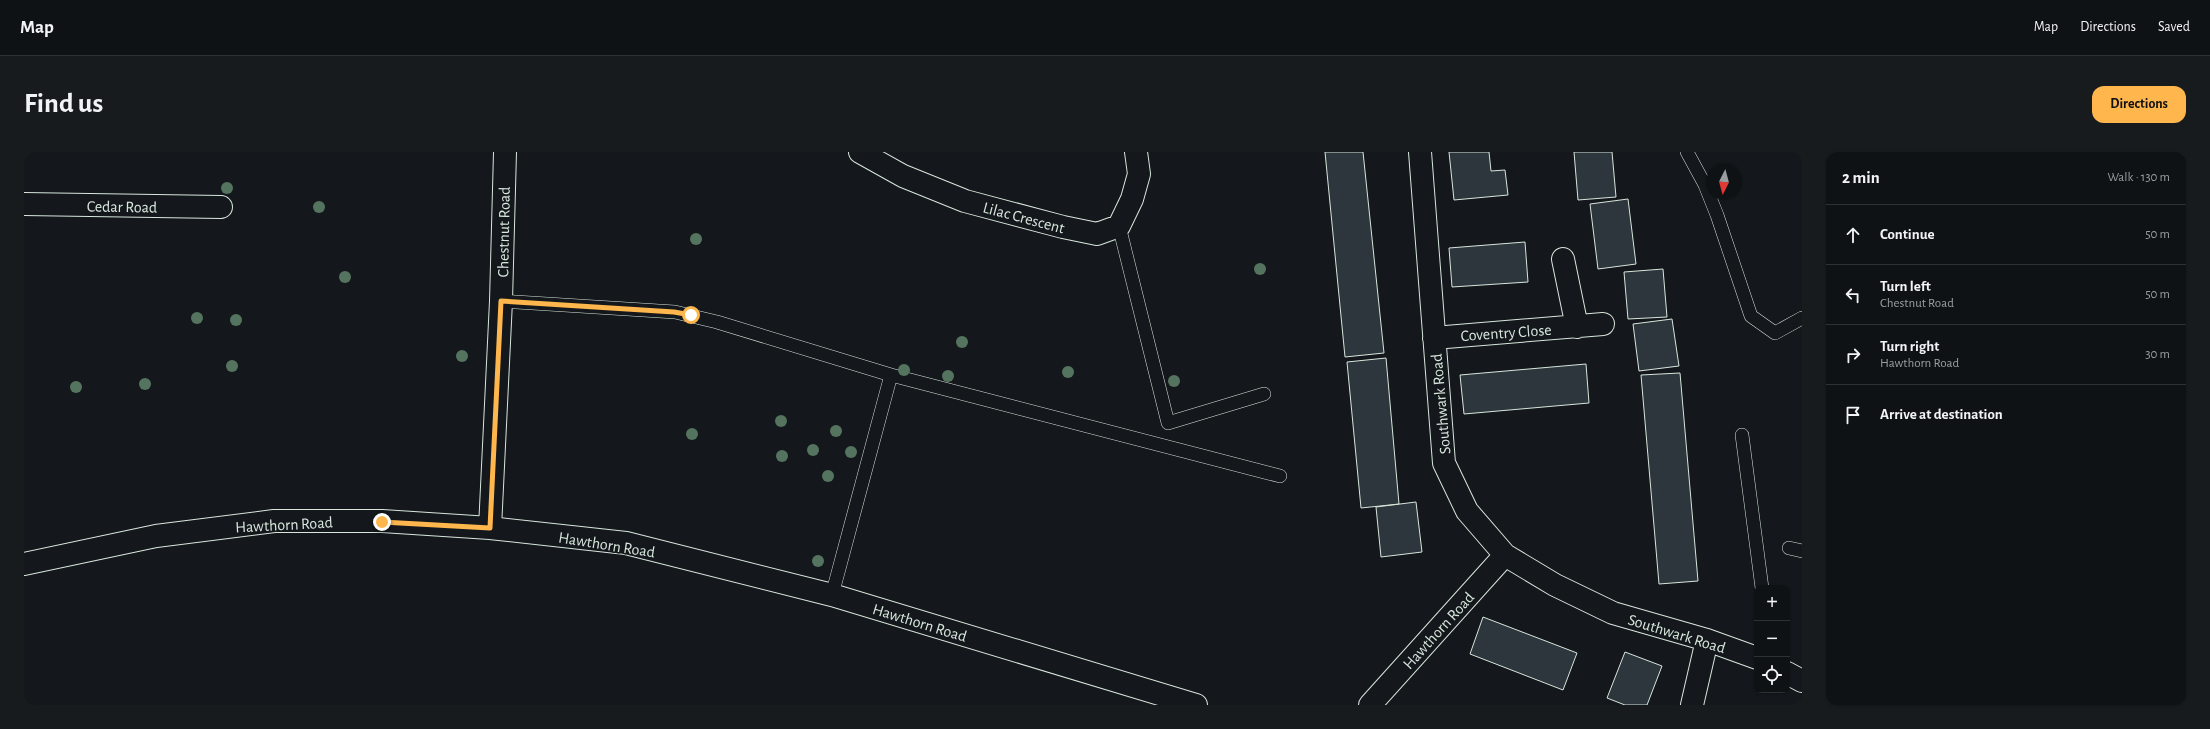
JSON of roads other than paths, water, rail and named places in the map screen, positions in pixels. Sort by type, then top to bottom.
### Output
[{"type":"street","name":"Chestnut Road","points":[[490,528],[501,301],[504,152]]},
{"type":"street","name":"Lilac Crescent","points":[[860,152],[903,176],[965,201],[1063,227],[1097,234],[1119,226]]},
{"type":"street","points":[[1119,226],[1132,199],[1139,174],[1136,152]]},
{"type":"street","name":"Southwark Road","points":[[1420,152],[1444,463],[1468,511],[1505,555],[1555,586],[1613,614],[1707,640],[1754,657]]},
{"type":"street","name":"Cedar Road","points":[[24,204],[221,207]]},
{"type":"street","points":[[1563,259],[1577,327]]},
{"type":"street","name":"Coventry Close","points":[[1434,338],[1603,324]]},
{"type":"street","name":"Hawthorn Road","points":[[24,564],[156,536],[274,521],[382,522],[490,528],[626,543],[832,595],[1196,705]]},
{"type":"street","name":"Hawthorn Road","points":[[1370,705],[1505,555]]},
{"type":"street","points":[[1692,705],[1707,640]]},
{"type":"street","points":[[1790,674],[1802,680]]},
{"type":"lane","points":[[1687,152],[1705,185],[1717,215],[1751,316],[1774,333],[1802,318]]},
{"type":"lane","points":[[1119,226],[1168,423],[1264,394]]},
{"type":"lane","points":[[501,301],[686,314],[863,365],[891,375],[1280,476]]},
{"type":"lane","points":[[832,595],[891,375]]},
{"type":"lane","points":[[1742,435],[1762,585]]}]
